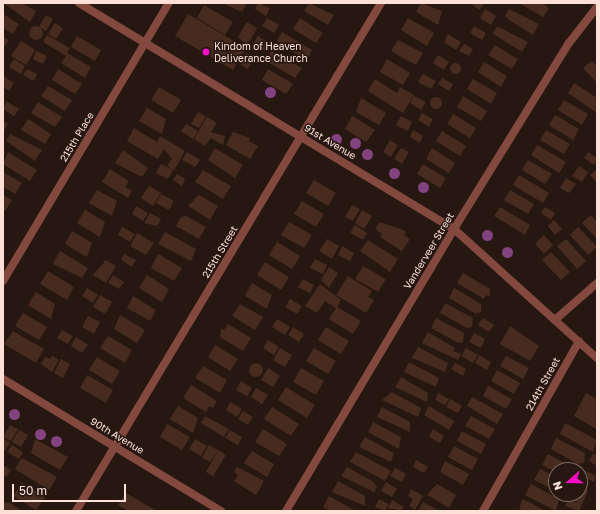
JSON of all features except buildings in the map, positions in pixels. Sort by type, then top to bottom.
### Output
[{"type":"street","name":"91st Avenue","points":[[79,3],[454,229],[556,319]]},
{"type":"street","name":"215th Place","points":[[3,281],[169,3]]},
{"type":"street","name":"215th Street","points":[[76,511],[381,3]]},
{"type":"street","name":"Vanderveer Street","points":[[286,511],[454,229],[569,43],[597,7]]},
{"type":"street","points":[[597,282],[556,319],[597,358]]},
{"type":"street","name":"214th Street","points":[[483,511],[579,341]]},
{"type":"street","name":"90th Avenue","points":[[3,379],[222,511]]},
{"type":"place","name":"Kindom of Heaven Deliverance Church","points":[[206,52]]}]
